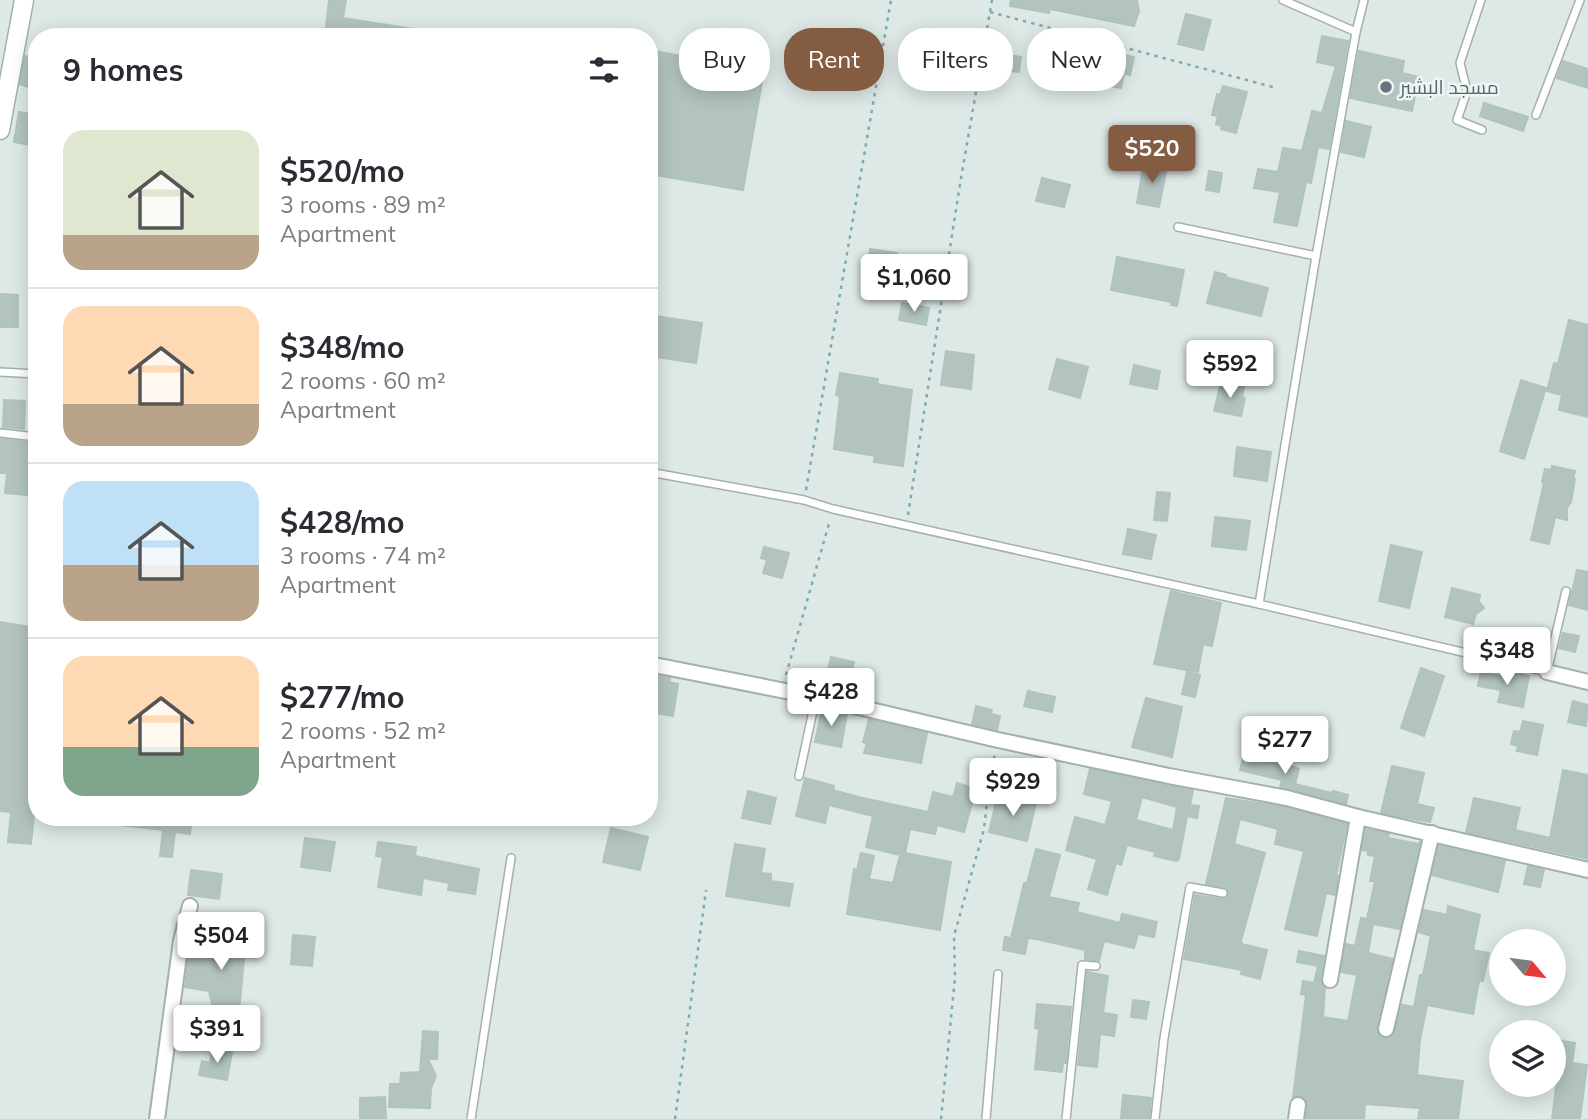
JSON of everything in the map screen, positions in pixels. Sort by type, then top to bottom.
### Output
[{"type":"street","points":[[0,130],[24,0]]},
{"type":"street","points":[[658,666],[816,697],[998,740],[1287,798],[1588,870]]},
{"type":"street","points":[[1547,672],[1588,682]]},
{"type":"street","points":[[1330,981],[1359,817]]},
{"type":"street","points":[[1386,1029],[1432,833]]},
{"type":"street","points":[[157,1119],[181,941],[190,906]]},
{"type":"lane","points":[[1283,0],[1356,32]]},
{"type":"lane","points":[[1259,604],[1316,256],[1364,0]]},
{"type":"lane","points":[[1481,0],[1460,62],[1467,91],[1457,120],[1482,130]]},
{"type":"lane","points":[[1536,115],[1580,0]]},
{"type":"lane","points":[[1178,227],[1316,256]]},
{"type":"lane","points":[[0,372],[28,374]]},
{"type":"lane","points":[[0,433],[28,436]]},
{"type":"lane","points":[[658,474],[804,499],[833,509],[1259,604],[1547,672],[1566,591]]},
{"type":"lane","points":[[799,776],[816,697]]},
{"type":"lane","points":[[471,1119],[511,858]]},
{"type":"lane","points":[[1155,1119],[1164,1038],[1190,887],[1223,893]]},
{"type":"lane","points":[[1066,1119],[1082,965],[1096,966]]},
{"type":"lane","points":[[986,1119],[998,974]]},
{"type":"path","points":[[804,499],[891,0]]},
{"type":"path","points":[[907,524],[960,184],[992,0]]},
{"type":"path","points":[[990,12],[1273,86]]},
{"type":"path","points":[[782,692],[833,509]]},
{"type":"path","points":[[941,1119],[955,978],[954,936],[984,829],[998,740]]},
{"type":"path","points":[[674,1119],[706,890]]},
{"type":"building","points":[[329,0],[346,0],[343,18],[407,28],[326,28]]},
{"type":"building","points":[[1011,0],[1137,0],[1139,11],[1134,26],[1050,9],[1049,13],[1010,6]]},
{"type":"building","points":[[1186,14],[1211,20],[1203,50],[1178,44]]},
{"type":"building","points":[[1322,36],[1348,41],[1329,149],[1318,147],[1311,183],[1306,182],[1297,226],[1274,222],[1280,192],[1254,188],[1258,169],[1278,172],[1283,148],[1302,151],[1312,111],[1322,113],[1336,66],[1317,62]]},
{"type":"building","name":"مسجد البشير","points":[[1359,51],[1404,61],[1402,73],[1419,77],[1412,111],[1350,98]]},
{"type":"building","points":[[658,52],[679,55],[679,91],[760,91],[743,190],[658,176]]},
{"type":"building","points":[[1126,55],[1134,57],[1130,75],[1126,74]]},
{"type":"building","points":[[25,56],[28,57],[28,87],[20,84]]},
{"type":"building","points":[[1013,56],[1021,57],[1019,72],[1013,71]]},
{"type":"building","points":[[1563,61],[1588,69],[1588,88],[1557,78]]},
{"type":"building","points":[[1223,86],[1247,92],[1236,133],[1221,129],[1222,126],[1216,124],[1218,116],[1212,115],[1217,94],[1220,95]]},
{"type":"building","points":[[1484,103],[1528,117],[1523,131],[1480,116]]},
{"type":"building","points":[[19,112],[28,114],[28,144],[14,142]]},
{"type":"building","points":[[1346,121],[1371,127],[1364,157],[1341,152]]},
{"type":"building","points":[[1144,162],[1167,167],[1159,207],[1137,203]]},
{"type":"building","points":[[1209,171],[1222,173],[1219,192],[1206,190]]},
{"type":"building","points":[[1042,178],[1070,185],[1064,207],[1036,201]]},
{"type":"building","points":[[870,249],[897,253],[893,281],[866,277]]},
{"type":"building","points":[[1117,257],[1184,270],[1177,306],[1171,305],[1171,302],[1111,290]]},
{"type":"building","points":[[1215,272],[1268,288],[1261,316],[1207,303]]},
{"type":"building","points":[[0,294],[18,295],[18,327],[0,327]]},
{"type":"building","points":[[902,303],[929,308],[926,325],[899,320]]},
{"type":"building","points":[[658,316],[702,323],[696,363],[658,357]]},
{"type":"building","points":[[1569,320],[1588,325],[1588,417],[1559,410],[1562,395],[1547,391],[1554,363],[1558,364]]},
{"type":"building","points":[[946,351],[974,355],[971,389],[941,385]]},
{"type":"building","points":[[1057,359],[1088,367],[1080,398],[1049,389]]},
{"type":"building","points":[[1134,365],[1160,371],[1157,389],[1130,384]]},
{"type":"building","points":[[840,373],[878,379],[877,384],[912,390],[903,466],[874,462],[875,456],[834,449],[840,396],[836,395]]},
{"type":"building","points":[[1521,380],[1546,388],[1524,459],[1500,451]]},
{"type":"building","points":[[1221,382],[1244,387],[1242,397],[1245,398],[1241,416],[1214,411]]},
{"type":"building","points":[[4,400],[25,401],[24,429],[3,427]]},
{"type":"building","points":[[0,439],[28,442],[28,495],[5,493],[7,473],[0,473]]},
{"type":"building","points":[[1237,447],[1271,452],[1267,481],[1234,476]]},
{"type":"building","points":[[1552,466],[1575,471],[1575,479],[1571,502],[1567,508],[1567,520],[1555,517],[1549,544],[1531,540],[1545,469],[1551,470]]},
{"type":"building","points":[[1157,492],[1170,493],[1167,521],[1154,520]]},
{"type":"building","points":[[1215,517],[1250,521],[1246,550],[1212,546]]},
{"type":"building","points":[[1128,529],[1156,535],[1151,559],[1123,554]]},
{"type":"building","points":[[1391,545],[1422,552],[1409,608],[1379,601]]},
{"type":"building","points":[[764,547],[789,553],[782,578],[763,573],[767,560],[761,558]]},
{"type":"building","points":[[1577,570],[1588,572],[1588,610],[1569,605]]},
{"type":"building","points":[[1452,588],[1480,595],[1479,602],[1484,608],[1476,614],[1473,624],[1445,617]]},
{"type":"building","points":[[1171,591],[1221,603],[1212,646],[1203,644],[1198,672],[1154,664]]},
{"type":"building","points":[[0,622],[28,627],[28,826],[33,826],[31,844],[8,842],[11,812],[0,811]]},
{"type":"building","points":[[1563,633],[1579,636],[1575,652],[1559,648]]},
{"type":"building","points":[[831,657],[854,662],[849,683],[826,677]]},
{"type":"building","points":[[1421,668],[1444,676],[1424,736],[1401,728]]},
{"type":"building","points":[[1505,671],[1529,676],[1523,707],[1498,702],[1501,690],[1478,686],[1481,672],[1504,677]]},
{"type":"building","points":[[1187,672],[1200,675],[1195,697],[1182,694]]},
{"type":"building","points":[[658,676],[670,678],[669,682],[678,684],[673,716],[658,713]]},
{"type":"building","points":[[1028,691],[1055,697],[1052,712],[1024,706]]},
{"type":"building","points":[[1146,698],[1182,707],[1172,757],[1132,747]]},
{"type":"building","points":[[1573,701],[1588,705],[1586,726],[1568,722]]},
{"type":"building","points":[[976,706],[992,710],[991,714],[1000,716],[997,730],[972,724]]},
{"type":"building","points":[[822,708],[847,714],[841,747],[815,742]]},
{"type":"building","points":[[869,719],[927,733],[921,763],[864,753],[867,743],[863,742]]},
{"type":"building","points":[[1523,721],[1543,725],[1537,755],[1517,751],[1518,746],[1511,744],[1514,731],[1520,732]]},
{"type":"building","points":[[1245,751],[1299,769],[1295,784],[1348,795],[1346,804],[1280,787],[1282,780],[1240,770]]},
{"type":"building","points":[[1392,766],[1424,773],[1417,804],[1434,808],[1430,822],[1381,813]]},
{"type":"building","points":[[1090,769],[1193,790],[1190,805],[1199,806],[1197,818],[1187,816],[1179,859],[1176,861],[1154,856],[1155,852],[1127,845],[1121,865],[1116,863],[1107,895],[1088,889],[1097,859],[1066,850],[1075,817],[1105,825],[1112,801],[1084,794]],"holes":[[[1142,797],[1177,807],[1173,830],[1136,820]]]},
{"type":"building","points":[[1563,770],[1588,775],[1588,859],[1466,832],[1474,798],[1520,808],[1515,830],[1550,838]]},
{"type":"building","points":[[805,778],[834,786],[833,790],[858,797],[928,812],[933,792],[953,797],[957,783],[976,789],[964,832],[937,825],[935,834],[910,829],[905,853],[951,862],[940,930],[847,914],[854,869],[857,870],[861,853],[874,856],[869,879],[893,883],[900,855],[866,847],[873,816],[829,805],[825,823],[796,816]]},
{"type":"building","points":[[748,791],[776,798],[770,824],[742,818]]},
{"type":"building","points":[[998,794],[1036,803],[1027,841],[989,832]]},
{"type":"building","points":[[1226,798],[1285,807],[1347,824],[1336,876],[1335,895],[1326,893],[1317,936],[1285,929],[1304,851],[1275,844],[1278,829],[1240,819],[1234,844],[1265,853],[1241,941],[1242,944],[1267,950],[1260,979],[1241,974],[1242,970],[1184,959],[1195,895],[1223,899],[1229,895],[1226,888],[1206,884]]},
{"type":"building","points":[[129,826],[191,826],[190,834],[175,832],[172,857],[160,856],[163,830]]},
{"type":"building","points":[[611,828],[648,837],[640,870],[603,862]]},
{"type":"building","points":[[1366,829],[1389,834],[1388,838],[1419,844],[1420,841],[1400,929],[1373,924],[1368,953],[1393,959],[1377,1027],[1380,1036],[1388,1038],[1393,1035],[1402,1005],[1414,1007],[1431,936],[1419,932],[1424,910],[1447,915],[1448,906],[1480,915],[1473,950],[1489,953],[1483,981],[1479,981],[1473,1014],[1427,1005],[1420,1040],[1417,1075],[1463,1081],[1458,1119],[1418,1119],[1420,1108],[1365,1104],[1364,1119],[1306,1119],[1307,1101],[1300,1096],[1293,1097],[1306,995],[1301,994],[1303,981],[1314,983],[1318,966],[1297,962],[1299,951],[1324,956],[1320,979],[1325,988],[1323,1017],[1348,1021],[1357,975],[1341,972],[1346,944],[1355,946],[1361,918],[1367,919],[1375,881],[1370,881],[1375,856],[1362,850]]},
{"type":"building","points":[[305,838],[335,842],[330,871],[301,867]]},
{"type":"building","points":[[378,842],[416,847],[415,856],[479,869],[475,894],[448,890],[449,883],[423,878],[421,895],[378,887],[383,857],[376,856]]},
{"type":"building","points":[[735,844],[765,849],[761,873],[771,874],[771,881],[793,884],[789,906],[726,896]]},
{"type":"building","points":[[1439,846],[1505,861],[1498,892],[1432,875]]},
{"type":"building","points":[[1036,849],[1060,855],[1049,897],[1079,903],[1077,912],[1120,923],[1122,914],[1157,922],[1154,937],[1138,934],[1134,948],[1104,941],[1099,961],[1085,959],[1085,950],[1028,938],[1025,954],[1003,950],[1005,937],[1011,938],[1024,883],[1027,883]]},
{"type":"building","points":[[1528,866],[1544,870],[1540,887],[1524,884]]},
{"type":"building","points":[[191,870],[222,874],[219,899],[188,895]]},
{"type":"building","points":[[222,925],[247,927],[239,1012],[236,1011],[235,1020],[215,1017],[209,991],[185,987],[189,955],[197,956],[198,949],[219,951]]},
{"type":"building","points":[[293,935],[315,937],[312,966],[291,964]]},
{"type":"building","points":[[1087,972],[1108,976],[1103,1013],[1117,1015],[1114,1036],[1100,1034],[1097,1067],[1078,1065]]},
{"type":"building","points":[[1133,1000],[1149,1002],[1146,1019],[1131,1017]]},
{"type":"building","points":[[1037,1004],[1071,1007],[1066,1063],[1063,1063],[1062,1072],[1035,1069],[1039,1029],[1035,1028]]},
{"type":"building","points":[[423,1031],[438,1032],[437,1059],[428,1059],[436,1076],[431,1088],[430,1108],[389,1107],[390,1084],[400,1084],[401,1073],[420,1072]]},
{"type":"building","points":[[1566,1042],[1575,1043],[1572,1063],[1587,1065],[1580,1119],[1552,1119],[1555,1097],[1566,1097]]},
{"type":"building","points":[[213,1048],[232,1052],[227,1080],[199,1075],[202,1061],[210,1063]]},
{"type":"building","points":[[1123,1095],[1151,1098],[1149,1119],[1121,1119]]},
{"type":"building","points":[[385,1097],[386,1119],[360,1119],[360,1098]]},
{"type":"place","name":"مسجد البشير","points":[[1386,87]]}]
